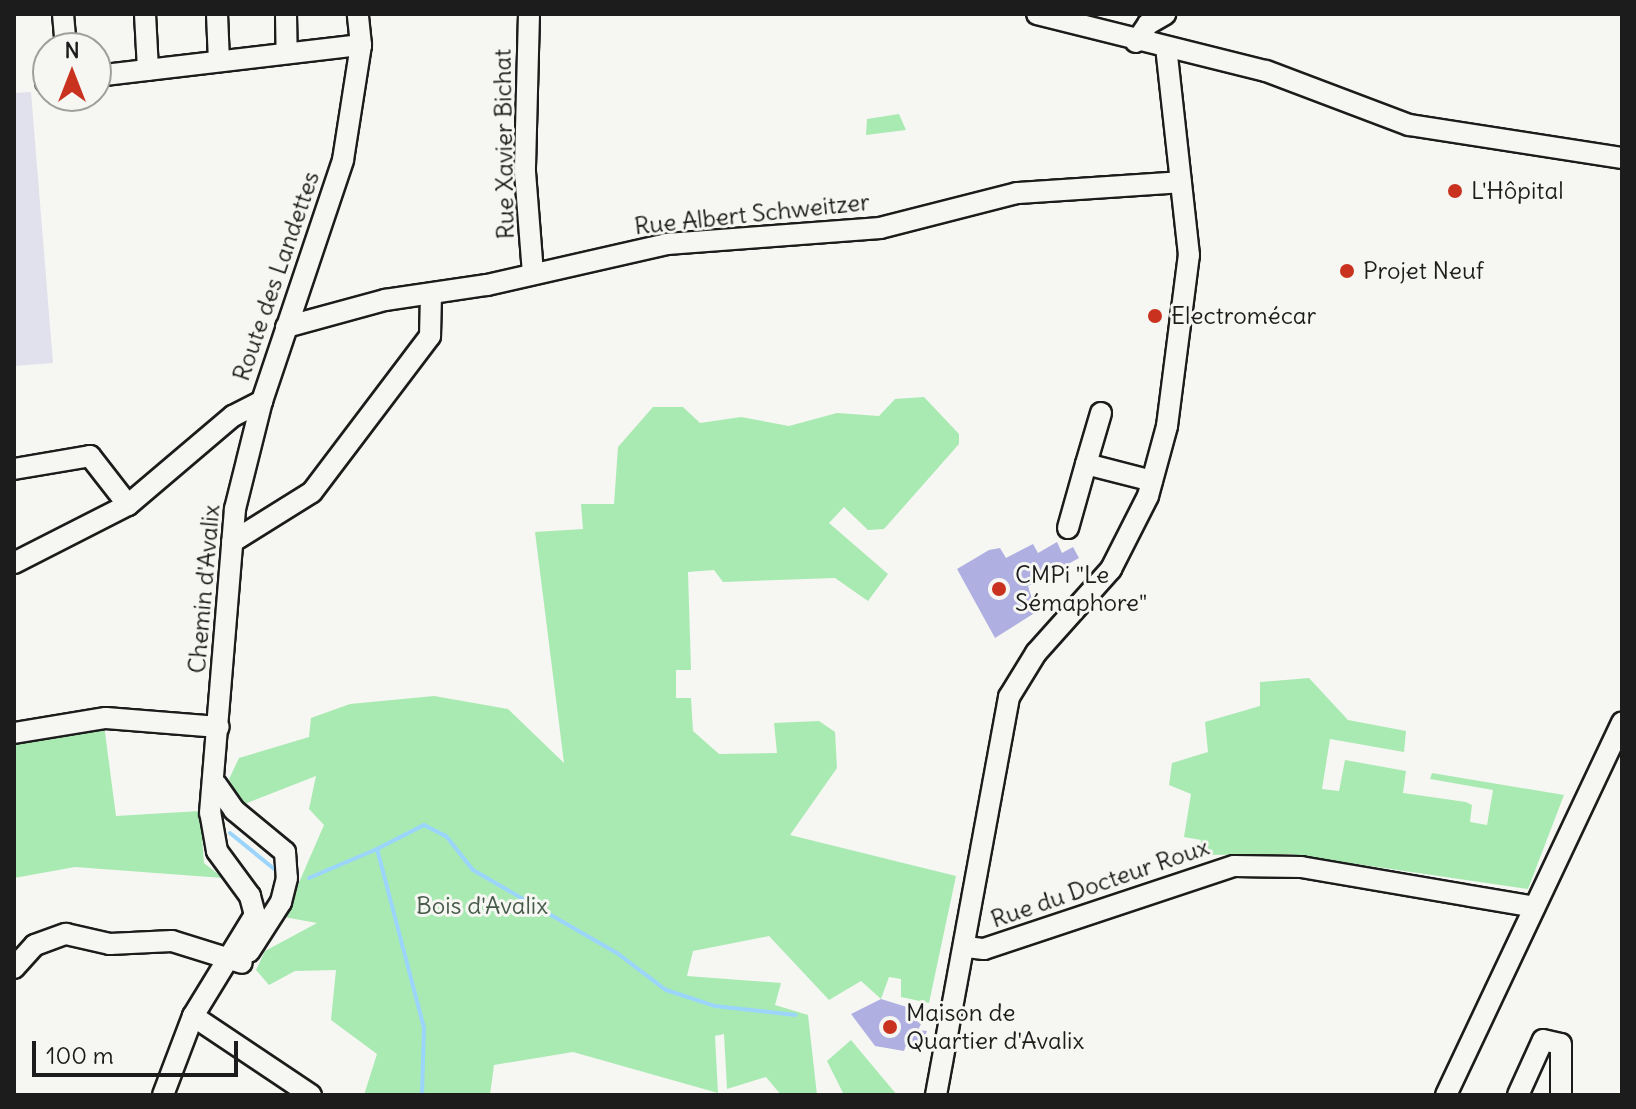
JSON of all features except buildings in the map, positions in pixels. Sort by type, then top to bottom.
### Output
[{"type":"street","points":[[145,14],[148,70]]},
{"type":"street","points":[[217,14],[219,61]]},
{"type":"street","points":[[286,14],[287,53]]},
{"type":"street","name":"Route des Landettes","points":[[14,563],[128,505],[233,416],[262,401],[343,160],[361,45],[358,14]]},
{"type":"street","name":"Rue Xavier Bichat","points":[[529,14],[525,172],[533,274]]},
{"type":"street","points":[[1037,14],[1136,42],[1266,71],[1409,125],[1622,158]]},
{"type":"street","points":[[1136,42],[1148,24],[1165,14]]},
{"type":"street","points":[[112,74],[361,45]]},
{"type":"street","points":[[936,1095],[967,947],[979,839],[1009,697],[1036,653],[1111,569],[1152,481],[1167,426],[1189,255],[1166,48]]},
{"type":"street","name":"Rue Albert Schweitzer","points":[[286,327],[667,244],[880,228],[1017,193],[1181,182]]},
{"type":"street","points":[[232,542],[312,492],[430,336],[431,294]]},
{"type":"street","name":"Chemin d'Avalix","points":[[236,961],[255,915],[250,896],[217,851],[210,813],[216,784],[232,542],[262,401]]},
{"type":"street","points":[[1068,528],[1101,413]]},
{"type":"street","points":[[14,469],[90,456],[128,505]]},
{"type":"street","points":[[1086,464],[1152,481]]},
{"type":"street","points":[[14,733],[106,718],[219,727]]},
{"type":"street","points":[[1446,1095],[1622,723]]},
{"type":"street","name":"Chemin d'Avalix","points":[[163,1095],[198,1019],[236,961],[281,902],[287,878],[285,852],[234,810],[216,784]]},
{"type":"street","name":"Rue du Docteur Roux","points":[[967,947],[984,949],[1234,866],[1301,867],[1535,907]]},
{"type":"street","points":[[14,968],[35,945],[66,934],[110,944],[172,941],[236,961]]},
{"type":"street","points":[[198,1019],[311,1095]]},
{"type":"street","name":"Chemin d'Avalix","points":[[172,1095],[198,1019]]},
{"type":"street","points":[[1518,1095],[1543,1040],[1561,1044],[1561,1095]]},
{"type":"shaded area","points":[[31,92],[53,363],[14,366],[14,93]]},
{"type":"green space","points":[[899,114],[906,130],[866,135],[867,119]]},
{"type":"green space","name":"Bois d'Avalix","points":[[924,397],[959,434],[959,444],[884,529],[868,530],[844,507],[829,523],[888,574],[868,601],[835,578],[723,582],[714,570],[688,572],[691,670],[676,670],[676,698],[691,698],[693,731],[719,754],[777,753],[774,723],[819,721],[835,732],[837,768],[790,835],[956,876],[929,1003],[901,997],[901,979],[889,977],[881,999],[861,981],[829,1000],[769,936],[693,951],[687,976],[781,983],[775,1005],[808,1015],[817,1095],[781,1095],[766,1077],[727,1089],[724,1034],[715,1036],[718,1093],[573,1052],[494,1065],[490,1095],[364,1095],[377,1054],[331,1020],[336,970],[295,971],[269,985],[256,970],[265,951],[317,923],[284,917],[324,825],[309,809],[316,776],[242,805],[229,779],[239,758],[309,737],[311,718],[350,704],[434,696],[508,709],[564,763],[535,532],[583,529],[581,504],[614,504],[618,447],[653,407],[683,407],[700,423],[741,417],[789,426],[837,413],[879,416],[895,399]]},
{"type":"green space","points":[[1309,678],[1348,720],[1406,731],[1404,752],[1330,739],[1322,789],[1339,791],[1345,760],[1406,771],[1403,793],[1466,802],[1472,805],[1470,822],[1487,825],[1493,790],[1430,779],[1432,773],[1564,795],[1528,889],[1288,854],[1199,855],[1201,840],[1184,837],[1191,794],[1169,785],[1172,763],[1208,752],[1205,722],[1260,706],[1260,682]]},
{"type":"green space","points":[[104,725],[116,816],[200,811],[204,863],[223,878],[75,867],[14,878],[14,743]]},
{"type":"green space","points":[[851,1040],[897,1095],[844,1095],[827,1061]]},
{"type":"waterway","points":[[422,1095],[424,1028],[377,849],[424,825],[446,836],[473,870],[617,953],[666,990],[715,1006],[796,1015]]},
{"type":"waterway","points":[[230,833],[279,873]]},
{"type":"waterway","points":[[309,878],[377,849]]},
{"type":"place","name":"L'Hôpital","points":[[1455,191]]},
{"type":"place","name":"Projet Neuf","points":[[1347,271]]},
{"type":"place","name":"Electromécar","points":[[1155,316]]},
{"type":"place","name":"CMPi \"Le Sémaphore\"","points":[[999,589]]},
{"type":"place","name":"Maison de Quartier d'Avalix","points":[[890,1027]]}]
